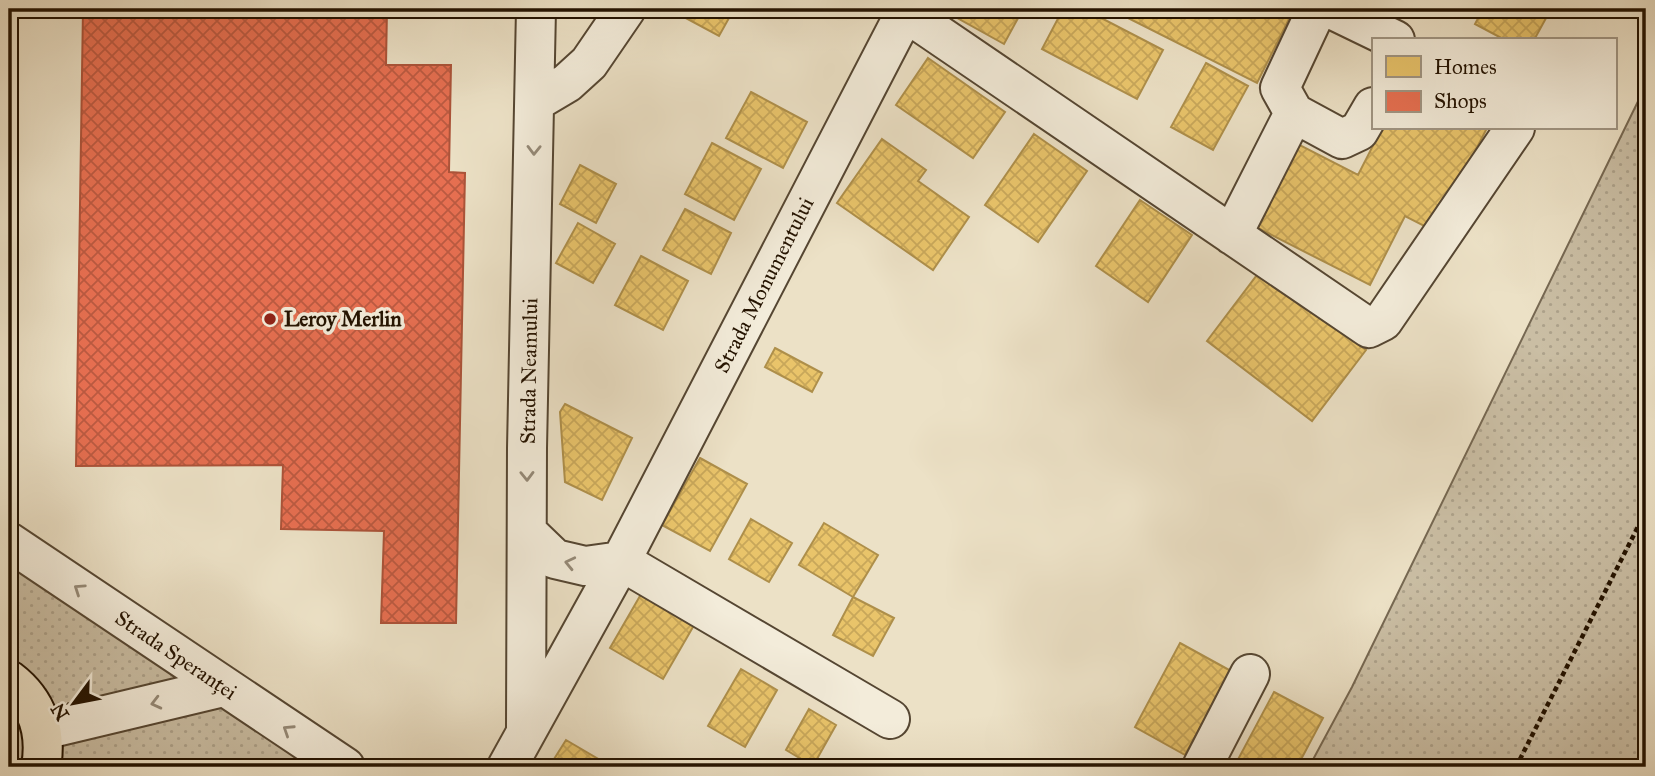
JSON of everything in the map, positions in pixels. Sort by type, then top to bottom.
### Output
[{"type":"main road","points":[[9,679],[25,694],[36,711],[42,749]]},
{"type":"street","name":"Strada Neamului","points":[[526,734],[527,448],[536,9]]},
{"type":"street","points":[[535,102],[567,83],[589,63],[626,9]]},
{"type":"street","points":[[1317,9],[1280,88],[1294,113],[1342,139],[1359,131],[1372,109]]},
{"type":"street","points":[[1331,9],[1391,38]]},
{"type":"street","points":[[906,11],[1369,328],[1383,321],[1514,130]]},
{"type":"street","name":"Strada Monumentului","points":[[507,767],[621,561],[906,11]]},
{"type":"street","points":[[1232,235],[1294,113]]},
{"type":"street","points":[[528,533],[555,559],[584,566],[621,561],[890,719]]},
{"type":"street","name":"Strada Speranței","points":[[9,542],[345,767]]},
{"type":"street","points":[[1202,767],[1250,674]]},
{"type":"street","points":[[42,749],[223,687]]},
{"type":"path","points":[[1516,767],[1646,511]]},
{"type":"shaded area","points":[[1646,85],[1646,767],[1309,767],[1352,687]]},
{"type":"shaded area","points":[[9,542],[345,767],[9,767]]},
{"type":"building: Homes","points":[[669,9],[734,9],[719,36]]},
{"type":"building: Homes","points":[[955,9],[1023,9],[1004,44],[952,15]]},
{"type":"building: Homes","points":[[1063,9],[1084,9],[1163,50],[1137,99],[1042,49]]},
{"type":"building: Homes","points":[[1130,9],[1294,9],[1257,83],[1126,17]]},
{"type":"building: Homes","points":[[1483,9],[1551,9],[1535,38],[1501,38],[1475,24]]},
{"type":"building: Homes","points":[[928,58],[1005,112],[973,158],[896,105]]},
{"type":"building: Homes","points":[[1206,63],[1248,86],[1213,150],[1171,127]]},
{"type":"building: Homes","points":[[751,92],[807,122],[783,168],[726,138]]},
{"type":"building: Homes","points":[[1381,130],[1486,130],[1434,231],[1405,216],[1370,285],[1248,223],[1290,140],[1358,175]]},
{"type":"building: Homes","points":[[1034,134],[1087,171],[1038,242],[985,205]]},
{"type":"building: Homes","points":[[882,139],[926,170],[918,181],[969,217],[933,270],[837,203]]},
{"type":"building: Homes","points":[[712,143],[761,169],[734,220],[685,194]]},
{"type":"building: Homes","points":[[580,165],[616,184],[596,223],[560,204]]},
{"type":"building: Homes","points":[[1140,200],[1192,235],[1148,302],[1096,266]]},
{"type":"building: Homes","points":[[685,209],[731,233],[711,274],[663,250]]},
{"type":"building: Homes","points":[[578,223],[615,244],[593,283],[556,263]]},
{"type":"building: Homes","points":[[641,256],[688,281],[663,330],[615,305]]},
{"type":"building: Homes","points":[[1260,271],[1366,350],[1312,421],[1207,341]]},
{"type":"building: Homes","points":[[775,348],[822,373],[812,392],[765,367]]},
{"type":"building: Homes","points":[[565,404],[632,438],[602,500],[565,482],[560,412]]},
{"type":"building: Homes","points":[[700,458],[747,484],[710,551],[662,525]]},
{"type":"building: Homes","points":[[751,519],[792,543],[769,582],[729,559]]},
{"type":"building: Homes","points":[[824,523],[878,555],[853,597],[799,565]]},
{"type":"building: Homes","points":[[648,582],[701,613],[663,679],[610,648]]},
{"type":"building: Homes","points":[[853,597],[894,618],[873,656],[833,635]]},
{"type":"building: Homes","points":[[1180,643],[1231,671],[1185,755],[1135,727]]},
{"type":"building: Homes","points":[[741,669],[777,690],[745,747],[708,726]]},
{"type":"building: Homes","points":[[1274,692],[1323,718],[1297,767],[1234,767]]},
{"type":"building: Homes","points":[[809,709],[836,725],[813,766],[786,750]]},
{"type":"building: Homes","points":[[566,740],[612,767],[549,767]]},
{"type":"building: Shops","name":"Leroy Merlin","points":[[83,9],[387,9],[386,65],[451,65],[449,172],[465,173],[456,623],[381,623],[384,531],[281,529],[283,465],[76,466]]},
{"type":"place","name":"Leroy Merlin","points":[[270,319]]}]
